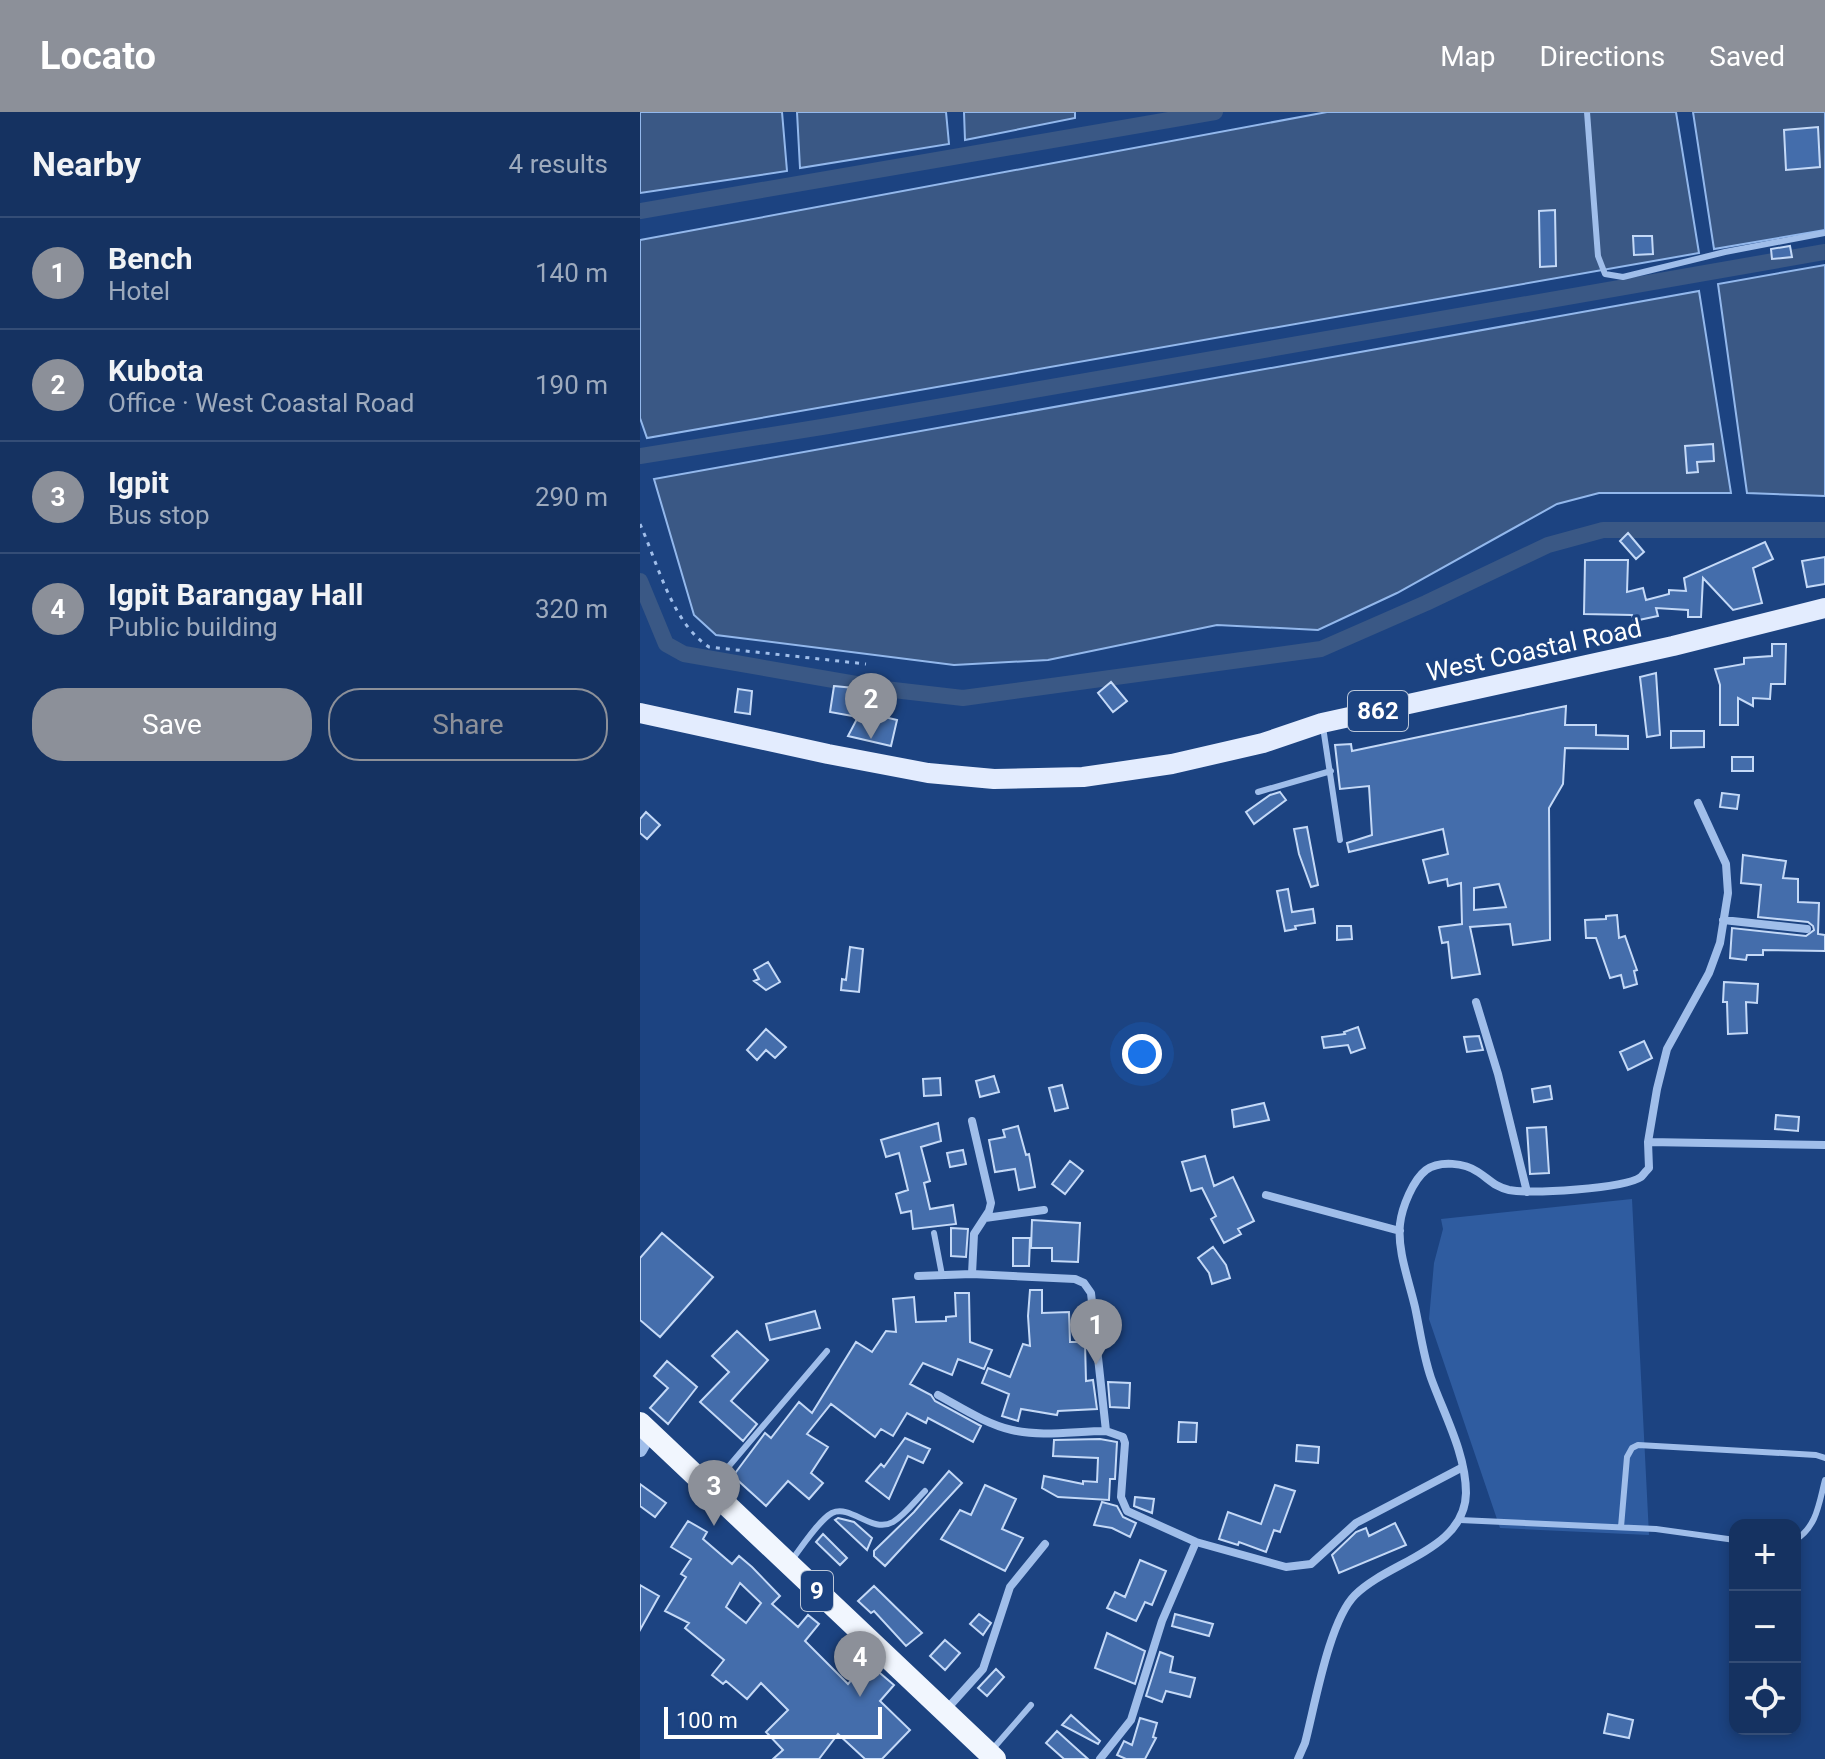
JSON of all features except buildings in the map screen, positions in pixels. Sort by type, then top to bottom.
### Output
[{"type":"highway","name":"9","points":[[643,1435],[709,1489],[992,1756]]},
{"type":"main road","name":"West Coastal Road","points":[[640,713],[928,773],[994,779],[1083,777],[1172,764],[1263,743],[1322,723],[1673,646],[1825,608]]},
{"type":"street","points":[[1298,1759],[1341,1617],[1355,1595],[1442,1540],[1460,1520],[1466,1491],[1463,1467],[1430,1374],[1400,1231],[1406,1203],[1427,1170],[1442,1164],[1462,1165],[1477,1171],[1497,1186],[1527,1192],[1615,1185],[1642,1177],[1649,1168],[1648,1142],[1667,1049],[1709,973],[1720,943],[1728,893],[1726,864],[1698,803]]},
{"type":"street","points":[[1723,920],[1807,929]]},
{"type":"street","points":[[1476,1002],[1498,1074],[1527,1192]]},
{"type":"street","points":[[972,1121],[991,1203],[974,1234],[972,1274]]},
{"type":"street","points":[[1648,1142],[1825,1145]]},
{"type":"street","points":[[1266,1195],[1400,1231]]},
{"type":"street","points":[[985,1218],[1044,1210]]},
{"type":"street","points":[[918,1276],[972,1274],[1075,1279],[1084,1283],[1091,1293],[1093,1306],[1106,1431]]},
{"type":"street","points":[[938,1395],[990,1423],[1013,1431],[1106,1431],[1118,1434],[1125,1443],[1121,1497],[1127,1511],[1196,1542],[1286,1567],[1311,1564],[1356,1523],[1463,1467]]},
{"type":"street","points":[[1100,1759],[1131,1720],[1162,1621],[1196,1542]]},
{"type":"street","points":[[944,1712],[983,1669],[1010,1587],[1045,1544]]},
{"type":"lane","points":[[1587,112],[1598,256],[1605,274],[1623,277],[1725,252],[1825,233]]},
{"type":"lane","points":[[1322,723],[1340,840]]},
{"type":"lane","points":[[1258,792],[1331,771]]},
{"type":"lane","points":[[934,1233],[942,1275]]},
{"type":"lane","points":[[709,1489],[827,1351]]},
{"type":"lane","points":[[1621,1527],[1627,1457],[1638,1445],[1825,1458]]},
{"type":"lane","points":[[1801,1536],[1807,1533],[1816,1517],[1825,1480]]},
{"type":"lane","points":[[789,1564],[833,1513],[841,1511],[869,1523],[885,1525],[894,1521],[925,1491]]},
{"type":"lane","points":[[1460,1520],[1656,1529],[1729,1539]]},
{"type":"lane","points":[[992,1756],[1031,1705]]},
{"type":"path","points":[[640,524],[677,614],[693,637],[709,647],[866,664]]},
{"type":"shaded area","points":[[640,112],[782,112],[787,171],[640,193]]},
{"type":"shaded area","points":[[797,112],[946,112],[949,144],[800,168]]},
{"type":"shaded area","points":[[964,112],[1075,112],[1075,118],[965,140]]},
{"type":"shaded area","points":[[1327,112],[1676,112],[1699,253],[647,438],[640,418],[640,240]]},
{"type":"shaded area","points":[[1693,112],[1825,112],[1825,230],[1714,249]]},
{"type":"shaded area","points":[[1825,265],[1825,496],[1747,493],[1718,284]]},
{"type":"shaded area","points":[[1699,291],[1731,493],[1599,493],[1557,504],[1397,593],[1318,630],[1217,625],[1048,660],[954,665],[716,635],[694,615],[654,479]]},
{"type":"shaded area","points":[[1632,1199],[1649,1535],[1500,1528],[1429,1319],[1434,1263],[1443,1229],[1441,1219]]},
{"type":"waterway","points":[[640,211],[1215,112]]},
{"type":"waterway","points":[[640,456],[1825,252]]},
{"type":"waterway","points":[[640,581],[666,644],[684,654],[885,689],[963,698],[1321,649],[1548,545],[1603,530],[1825,530]]},
{"type":"place","name":"Kubota","points":[[871,739]]},
{"type":"place","name":"Bench","points":[[1096,1365]]},
{"type":"place","name":"Igpit","points":[[714,1526]]},
{"type":"place","name":"Igpit Barangay Hall","points":[[860,1697]]}]
